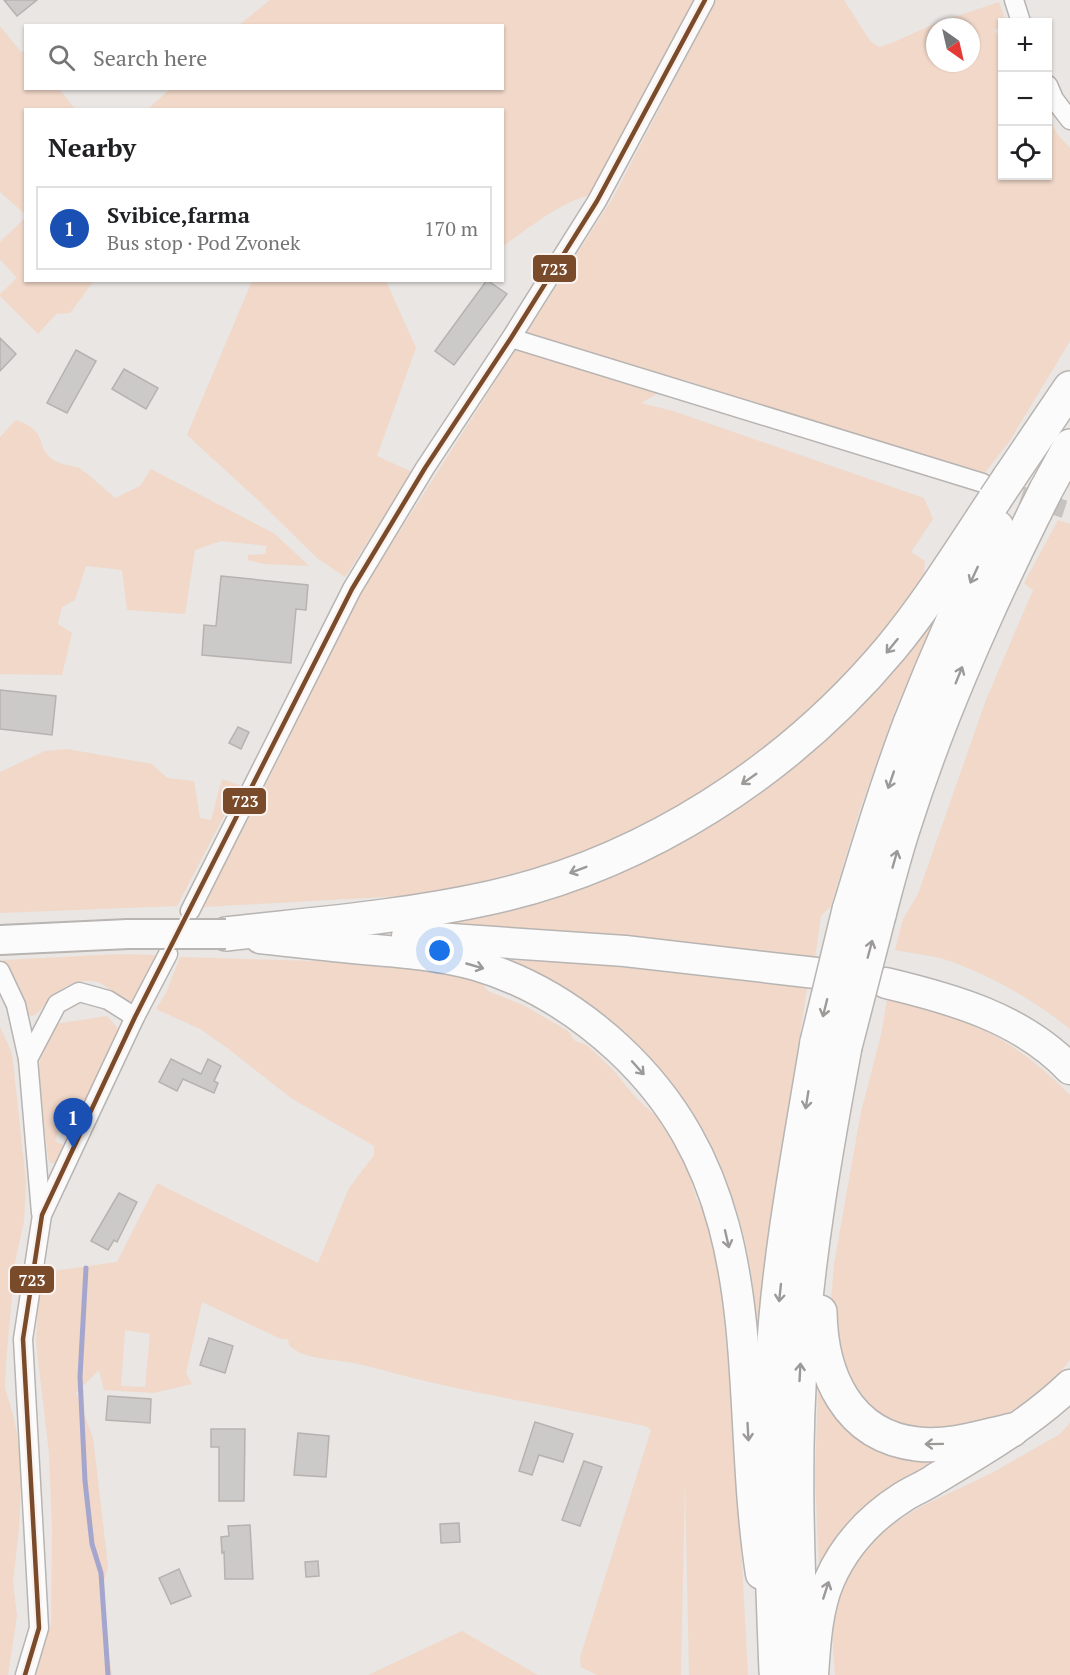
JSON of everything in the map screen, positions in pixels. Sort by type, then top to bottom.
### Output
[{"type":"highway","points":[[797,1672],[770,1514],[773,1355],[791,1196],[864,913],[878,815],[945,636],[1014,493],[1070,389]]},
{"type":"highway","points":[[226,934],[374,918],[490,898],[548,882],[604,861],[690,818],[759,772],[807,734],[851,693],[891,648],[1014,493],[1070,446]]},
{"type":"highway","points":[[226,934],[430,937],[625,951],[816,973]]},
{"type":"highway","points":[[226,934],[423,954],[476,965],[520,981],[561,1004],[598,1030],[663,1096],[687,1133],[708,1174],[733,1262],[744,1352],[754,1532],[797,1672]]},
{"type":"highway","points":[[886,983],[959,1002],[994,1016],[1026,1034],[1056,1055],[1070,1069]]},
{"type":"highway","points":[[797,1672],[797,1435],[801,1357],[818,1199],[831,1044]]},
{"type":"highway","points":[[818,1199],[821,1340],[830,1374],[846,1404],[872,1427],[901,1441],[916,1444],[950,1443],[1012,1430]]},
{"type":"highway","points":[[797,1672],[828,1582],[849,1545],[862,1529],[904,1496],[933,1481],[1046,1408],[1070,1385]]},
{"type":"main road","points":[[6,939],[128,934],[226,934]]},
{"type":"street","points":[[190,911],[352,589],[425,468],[511,338],[597,201],[705,0]]},
{"type":"street","points":[[1014,0],[1020,18]]},
{"type":"street","points":[[1052,95],[1070,120]]},
{"type":"street","points":[[511,338],[1014,493]]},
{"type":"street","points":[[42,1215],[135,1017],[168,954]]},
{"type":"street","points":[[0,971],[16,1005],[28,1059],[42,1215],[23,1338],[39,1628],[25,1675]]},
{"type":"street","points":[[28,1059],[57,1004],[79,992],[108,1000],[135,1017]]},
{"type":"shaded area","points":[[270,0],[696,0],[589,196],[579,198],[557,209],[504,245],[504,108],[149,108],[169,90],[504,90],[504,24],[240,24]]},
{"type":"shaded area","points":[[716,0],[844,0],[870,41],[879,47],[926,28],[926,72],[980,72],[980,18],[952,18],[999,2],[1005,18],[998,18],[998,28],[994,30],[998,34],[998,180],[1052,180],[1052,124],[1070,148],[1070,341],[1009,442],[983,475],[743,401],[683,379],[641,403],[673,411],[924,498],[933,519],[911,552],[925,561],[924,575],[916,589],[871,646],[801,719],[753,758],[701,794],[634,830],[555,862],[438,894],[202,907],[262,793],[357,598],[614,196]]},
{"type":"shaded area","points":[[0,26],[21,52],[24,50],[24,90],[60,90],[74,108],[24,108],[24,213],[0,192]]},
{"type":"shaded area","points":[[24,219],[24,282],[93,282],[70,313],[56,314],[38,334],[0,296],[17,278],[0,259],[0,242]]},
{"type":"shaded area","points":[[252,282],[386,282],[416,348],[377,456],[412,472],[345,577],[317,558],[187,435]]},
{"type":"shaded area","points":[[16,420],[38,434],[44,449],[52,459],[79,468],[115,498],[140,486],[151,469],[275,534],[309,566],[264,564],[248,560],[248,555],[265,554],[267,546],[221,541],[195,550],[185,614],[127,610],[122,570],[86,566],[75,600],[62,607],[58,624],[72,633],[62,675],[0,674],[0,437]]},
{"type":"shaded area","points":[[1058,520],[1070,524],[1070,1029],[1017,992],[973,970],[943,959],[895,950],[903,919],[918,894],[986,700],[1033,590],[1024,583]]},
{"type":"shaded area","points":[[938,611],[896,708],[859,812],[831,906],[821,916],[815,957],[440,923],[769,785],[832,735],[863,705]]},
{"type":"shaded area","points":[[67,749],[152,764],[167,778],[194,781],[200,818],[211,820],[222,779],[240,785],[177,906],[0,913],[0,772],[45,751]]},
{"type":"shaded area","points":[[119,954],[156,955],[132,1001],[100,983],[79,982],[60,990],[32,1016],[27,1014],[3,960]]},
{"type":"shaded area","points":[[180,957],[384,963],[480,981],[488,991],[523,1005],[568,1031],[575,1041],[587,1045],[614,1071],[635,1097],[656,1116],[689,1169],[696,1198],[710,1223],[719,1266],[736,1452],[748,1675],[689,1675],[685,1480],[681,1675],[597,1675],[581,1667],[580,1657],[651,1430],[645,1426],[619,1420],[460,1389],[354,1363],[302,1354],[289,1345],[288,1339],[281,1339],[202,1302],[186,1373],[192,1384],[153,1393],[104,1390],[99,1370],[76,1393],[93,1438],[108,1566],[100,1598],[112,1675],[36,1675],[42,1644],[51,1626],[52,1528],[49,1453],[36,1342],[39,1273],[117,1262],[157,1183],[318,1263],[349,1188],[374,1155],[374,1146],[291,1098],[200,1029],[156,1009],[166,993]],"holes":[[[125,1330],[150,1334],[145,1387],[121,1386]]]},
{"type":"shaded area","points":[[509,960],[585,963],[807,988],[771,1225],[759,1352],[752,1277],[742,1228],[715,1155],[697,1121],[651,1058],[623,1031],[573,994]]},
{"type":"shaded area","points":[[887,1000],[927,1009],[984,1030],[1015,1048],[1044,1070],[1070,1095],[1070,1360],[1058,1375],[1015,1409],[989,1422],[965,1430],[896,1429],[848,1391],[830,1311],[834,1264],[861,1112],[881,1035]]},
{"type":"shaded area","points":[[107,1016],[117,1027],[118,1034],[79,1121],[73,1119],[68,1128],[61,1126],[55,1141],[65,1146],[61,1157],[56,1163],[51,1163],[48,1158],[39,1072],[44,1048],[55,1024]]},
{"type":"shaded area","points":[[0,1027],[12,1053],[26,1182],[24,1221],[15,1262],[5,1388],[14,1418],[22,1464],[19,1528],[13,1583],[17,1616],[8,1675],[0,1675]]},
{"type":"shaded area","points":[[818,1386],[836,1417],[850,1431],[887,1454],[901,1458],[939,1461],[885,1492],[856,1515],[819,1565],[815,1479]]},
{"type":"shaded area","points":[[1070,1423],[1070,1675],[835,1675],[831,1619],[843,1584],[865,1548],[884,1530],[920,1507],[992,1473],[1060,1434]]},
{"type":"shaded area","points":[[462,1631],[538,1675],[368,1675]]},
{"type":"building","points":[[4,0],[37,0],[17,16]]},
{"type":"building","points":[[486,282],[490,282],[507,294],[454,365],[435,351]]},
{"type":"building","points":[[0,338],[16,354],[0,371]]},
{"type":"building","points":[[76,350],[96,361],[67,413],[47,403]]},
{"type":"building","points":[[124,369],[158,388],[146,409],[112,389]]},
{"type":"building","points":[[221,576],[308,585],[306,610],[296,609],[291,663],[202,655],[204,625],[216,626]]},
{"type":"building","points":[[0,690],[56,696],[52,735],[0,729]]},
{"type":"building","points":[[238,727],[249,732],[241,749],[229,743]]},
{"type":"building","points":[[171,1059],[201,1074],[208,1059],[221,1066],[214,1081],[218,1083],[214,1093],[183,1079],[177,1091],[159,1082]]},
{"type":"building","points":[[119,1193],[137,1202],[117,1242],[114,1240],[108,1250],[91,1241]]},
{"type":"building","points":[[209,1338],[233,1346],[225,1373],[200,1365]]},
{"type":"building","points":[[108,1396],[151,1399],[150,1423],[106,1420]]},
{"type":"building","points":[[535,1422],[573,1434],[563,1462],[539,1455],[532,1475],[519,1471]]},
{"type":"building","points":[[211,1429],[245,1429],[244,1501],[219,1501],[219,1447],[211,1447]]},
{"type":"building","points":[[298,1433],[329,1436],[326,1477],[294,1475]]},
{"type":"building","points":[[584,1461],[602,1467],[580,1526],[562,1520]]},
{"type":"building","points":[[459,1523],[460,1542],[441,1543],[440,1524]]},
{"type":"building","points":[[250,1525],[253,1579],[225,1579],[221,1537],[229,1536],[228,1526]]},
{"type":"building","points":[[318,1561],[319,1576],[306,1577],[305,1562]]},
{"type":"building","points":[[179,1569],[191,1596],[171,1604],[159,1578]]},
{"type":"waterway","points":[[86,1268],[80,1377],[85,1481],[92,1544],[101,1573],[108,1675]]},
{"type":"tunnel","points":[[996,487],[1070,511]]},
{"type":"transit line","name":"723","points":[[25,1675],[39,1628],[23,1339],[42,1215],[135,1017],[352,589],[425,468],[511,338],[597,201],[705,0]]},
{"type":"place","name":"Svibice,farma","points":[[73,1148]]}]
